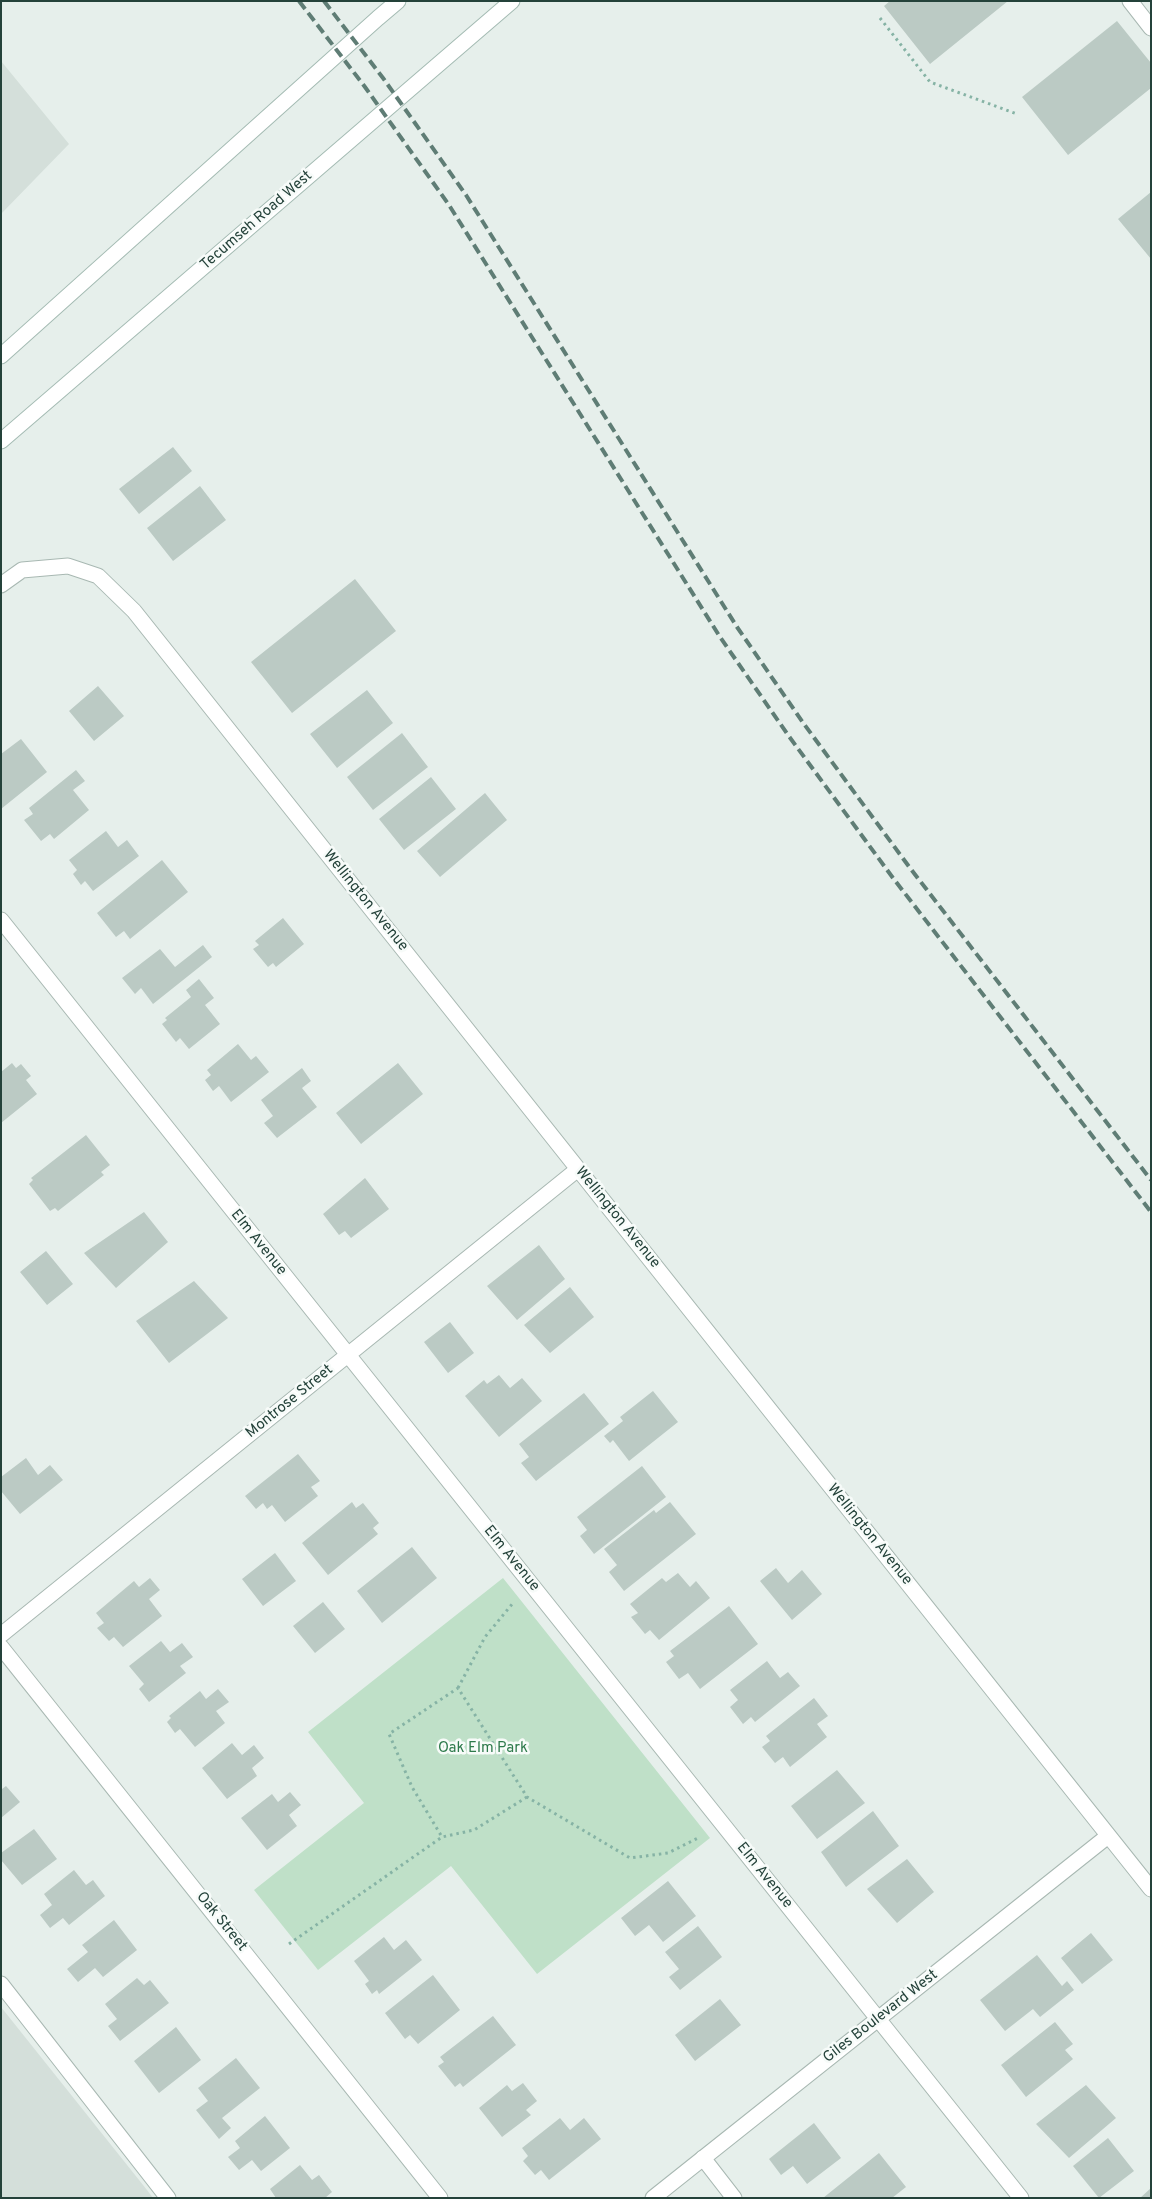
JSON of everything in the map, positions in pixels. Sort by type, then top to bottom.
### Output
[{"type":"street","points":[[1,356],[398,1]]},
{"type":"street","name":"Tecumseh Road West","points":[[1,440],[512,1]]},
{"type":"street","points":[[1130,1],[1151,28]]},
{"type":"street","name":"Wellington Avenue","points":[[1,585],[22,570],[68,566],[98,576],[134,611],[1151,1889]]},
{"type":"street","name":"Elm Avenue","points":[[1,920],[1021,2198]]},
{"type":"street","name":"Montrose Street","points":[[1,1636],[578,1169]]},
{"type":"street","name":"Oak Street","points":[[1,1647],[440,2198]]},
{"type":"street","name":"Giles Boulevard West","points":[[653,2198],[1108,1836]]},
{"type":"street","points":[[1,1984],[168,2198]]},
{"type":"street","points":[[703,2158],[734,2198]]},
{"type":"path","points":[[880,18],[930,82],[1017,114]]},
{"type":"path","points":[[442,1837],[412,1787],[388,1734],[458,1688],[485,1637],[513,1603]]},
{"type":"path","points":[[458,1688],[527,1797],[630,1858],[668,1853],[698,1838]]},
{"type":"path","points":[[289,1944],[442,1837],[474,1830],[527,1797]]},
{"type":"shaded area","points":[[1,61],[69,144],[1,214]]},
{"type":"shaded area","points":[[1,2007],[147,2190],[153,2198],[1,2198]]},
{"type":"green space","name":"Oak Elm Park","points":[[503,1578],[710,1838],[537,1974],[451,1866],[318,1970],[254,1890],[364,1803],[308,1732]]},
{"type":"building","points":[[890,1],[1008,1],[930,64],[884,6]]},
{"type":"building","points":[[1117,21],[1151,63],[1151,88],[1068,155],[1022,97]]},
{"type":"building","points":[[1151,192],[1151,259],[1118,219]]},
{"type":"building","points":[[173,447],[192,471],[139,514],[119,489]]},
{"type":"building","points":[[200,486],[226,520],[173,561],[147,528]]},
{"type":"building","points":[[355,579],[396,631],[292,713],[251,662]]},
{"type":"building","points":[[98,686],[124,716],[94,741],[69,711]]},
{"type":"building","points":[[367,690],[393,723],[337,768],[310,734]]},
{"type":"building","points":[[402,733],[428,767],[373,810],[347,777]]},
{"type":"building","points":[[21,739],[47,772],[1,809],[1,754]]},
{"type":"building","points":[[76,770],[85,781],[73,790],[89,810],[54,839],[50,834],[41,841],[24,820],[33,814],[29,808]]},
{"type":"building","points":[[431,777],[456,809],[404,850],[379,819]]},
{"type":"building","points":[[485,793],[507,820],[440,877],[417,851]]},
{"type":"building","points":[[106,831],[118,847],[127,840],[139,856],[93,891],[85,881],[81,885],[73,874],[77,870],[69,860]]},
{"type":"building","points":[[162,860],[188,892],[130,939],[124,931],[116,937],[97,913]]},
{"type":"building","points":[[283,918],[304,944],[276,967],[273,963],[268,967],[253,949],[259,945],[255,941]]},
{"type":"building","points":[[203,945],[212,957],[153,1004],[141,988],[135,994],[122,978],[160,949],[175,967]]},
{"type":"building","points":[[199,979],[214,998],[205,1005],[220,1024],[189,1049],[180,1038],[176,1042],[162,1024],[167,1020],[165,1018],[191,997],[186,990]]},
{"type":"building","points":[[238,1044],[251,1060],[256,1056],[269,1072],[231,1102],[219,1086],[213,1091],[205,1080],[211,1075],[207,1070]]},
{"type":"building","points":[[12,1063],[16,1068],[21,1064],[31,1076],[26,1080],[37,1094],[1,1123],[1,1072]]},
{"type":"building","points":[[398,1063],[423,1094],[361,1144],[336,1113]]},
{"type":"building","points":[[302,1068],[311,1081],[302,1088],[317,1107],[277,1138],[264,1123],[273,1116],[261,1100]]},
{"type":"building","points":[[86,1135],[110,1165],[101,1172],[104,1175],[58,1211],[55,1208],[50,1211],[29,1184],[33,1180],[31,1178]]},
{"type":"building","points":[[365,1178],[389,1209],[351,1238],[345,1231],[339,1235],[323,1214]]},
{"type":"building","points":[[144,1212],[168,1242],[116,1288],[84,1253]]},
{"type":"building","points":[[539,1245],[565,1279],[517,1320],[487,1286]]},
{"type":"building","points":[[46,1251],[73,1284],[47,1305],[20,1272]]},
{"type":"building","points":[[194,1281],[228,1318],[169,1363],[136,1321]]},
{"type":"building","points":[[570,1287],[594,1317],[550,1353],[524,1325]]},
{"type":"building","points":[[450,1322],[474,1353],[448,1373],[424,1342]]},
{"type":"building","points":[[499,1375],[510,1388],[522,1378],[542,1401],[499,1437],[465,1396],[484,1380],[487,1384]]},
{"type":"building","points":[[653,1391],[678,1422],[629,1461],[613,1440],[610,1443],[604,1436],[623,1421],[620,1417]]},
{"type":"building","points":[[584,1393],[609,1424],[536,1481],[521,1463],[529,1457],[519,1444]]},
{"type":"building","points":[[298,1454],[320,1481],[311,1487],[318,1496],[285,1522],[272,1505],[267,1509],[263,1503],[256,1509],[245,1496]]},
{"type":"building","points":[[26,1458],[38,1475],[50,1465],[63,1480],[20,1514],[1,1491],[1,1477]]},
{"type":"building","points":[[642,1466],[666,1497],[594,1554],[580,1536],[587,1530],[577,1517]]},
{"type":"building","points":[[352,1502],[356,1508],[363,1503],[379,1523],[373,1528],[378,1534],[328,1575],[302,1543]]},
{"type":"building","points":[[670,1502],[696,1534],[624,1591],[609,1572],[617,1565],[604,1549],[654,1510],[656,1513]]},
{"type":"building","points":[[412,1547],[437,1578],[382,1623],[357,1591]]},
{"type":"building","points":[[275,1553],[296,1581],[263,1606],[242,1579]]},
{"type":"building","points":[[776,1568],[788,1583],[802,1570],[822,1594],[792,1620],[760,1581]]},
{"type":"building","points":[[678,1573],[690,1587],[696,1581],[710,1598],[659,1640],[650,1630],[645,1634],[631,1617],[638,1613],[630,1604],[662,1578],[666,1582]]},
{"type":"building","points":[[150,1578],[160,1590],[149,1599],[162,1616],[123,1647],[114,1637],[109,1641],[97,1628],[104,1623],[96,1613],[134,1581],[139,1587]]},
{"type":"building","points":[[323,1602],[345,1629],[315,1653],[293,1626]]},
{"type":"building","points":[[729,1606],[758,1644],[700,1689],[688,1673],[679,1679],[666,1662],[674,1656],[670,1651]]},
{"type":"building","points":[[161,1641],[170,1652],[182,1643],[193,1657],[180,1666],[186,1673],[149,1702],[139,1689],[144,1684],[129,1666]]},
{"type":"building","points":[[767,1661],[780,1678],[788,1672],[800,1686],[755,1722],[751,1717],[743,1724],[730,1707],[738,1700],[730,1690]]},
{"type":"building","points":[[218,1689],[229,1702],[216,1711],[225,1723],[195,1747],[180,1729],[175,1733],[167,1722],[171,1718],[169,1716],[200,1691],[206,1699]]},
{"type":"building","points":[[814,1698],[828,1716],[817,1724],[827,1737],[790,1767],[783,1757],[775,1763],[762,1747],[770,1741],[766,1736]]},
{"type":"building","points":[[232,1743],[242,1755],[254,1745],[264,1758],[252,1768],[257,1776],[227,1799],[202,1768]]},
{"type":"building","points":[[837,1770],[865,1803],[817,1839],[791,1806]]},
{"type":"building","points":[[6,1786],[20,1802],[1,1818],[1,1788]]},
{"type":"building","points":[[290,1792],[301,1805],[289,1815],[297,1826],[267,1850],[241,1818],[272,1794],[278,1802]]},
{"type":"building","points":[[873,1811],[899,1846],[846,1887],[821,1852]]},
{"type":"building","points":[[34,1829],[57,1859],[22,1885],[1,1860],[1,1853]]},
{"type":"building","points":[[907,1859],[934,1892],[897,1923],[867,1889]]},
{"type":"building","points":[[74,1870],[86,1885],[93,1880],[105,1896],[69,1925],[63,1918],[50,1928],[40,1915],[52,1905],[44,1894]]},
{"type":"building","points":[[668,1881],[696,1916],[663,1942],[649,1925],[635,1936],[621,1918]]},
{"type":"building","points":[[114,1920],[137,1950],[103,1977],[95,1968],[78,1982],[67,1969],[88,1952],[82,1945]]},
{"type":"building","points":[[698,1926],[722,1957],[680,1990],[669,1977],[679,1969],[665,1952]]},
{"type":"building","points":[[1091,1933],[1113,1960],[1082,1984],[1061,1958]]},
{"type":"building","points":[[384,1937],[394,1950],[406,1940],[422,1960],[379,1994],[377,1990],[372,1994],[365,1984],[369,1981],[354,1961]]},
{"type":"building","points":[[1037,1955],[1062,1986],[1067,1981],[1074,1990],[1040,2017],[1033,2009],[1005,2031],[980,2000]]},
{"type":"building","points":[[433,1975],[460,2010],[418,2044],[410,2035],[405,2039],[385,2013]]},
{"type":"building","points":[[137,1978],[144,1985],[150,1980],[169,2003],[120,2041],[108,2026],[117,2019],[105,2004]]},
{"type":"building","points":[[720,1999],[741,2025],[695,2061],[675,2035]]},
{"type":"building","points":[[493,2016],[516,2045],[463,2087],[460,2083],[455,2087],[438,2066],[444,2062],[440,2057]]},
{"type":"building","points":[[1055,2022],[1073,2044],[1065,2050],[1073,2059],[1026,2097],[1001,2065]]},
{"type":"building","points":[[176,2027],[201,2060],[159,2093],[134,2061]]},
{"type":"building","points":[[236,2058],[260,2088],[222,2118],[231,2128],[219,2139],[196,2110],[208,2101],[198,2088]]},
{"type":"building","points":[[523,2083],[537,2101],[526,2110],[531,2115],[502,2137],[479,2108],[507,2085],[512,2091]]},
{"type":"building","points":[[1086,2085],[1116,2118],[1069,2158],[1036,2124]]},
{"type":"building","points":[[265,2116],[290,2148],[261,2171],[252,2160],[239,2170],[228,2157],[240,2148],[235,2141]]},
{"type":"building","points":[[560,2118],[570,2130],[584,2118],[601,2139],[549,2180],[541,2170],[535,2175],[523,2161],[528,2156],[522,2148]]},
{"type":"building","points":[[814,2123],[841,2158],[807,2184],[793,2166],[781,2175],[769,2159]]},
{"type":"building","points":[[1108,2138],[1134,2171],[1099,2198],[1073,2166]]},
{"type":"building","points":[[879,2153],[906,2187],[892,2198],[823,2198]]},
{"type":"building","points":[[300,2165],[312,2180],[319,2175],[332,2192],[325,2198],[276,2198],[270,2189]]},
{"type":"building","points":[[1151,2188],[1151,2198],[1140,2198]]},
{"type":"railway","points":[[299,1],[365,87],[449,205],[720,637],[788,735],[893,878],[1151,1212]]},
{"type":"railway","points":[[324,1],[383,78],[466,195],[737,627],[804,724],[910,868],[1151,1180]]}]
